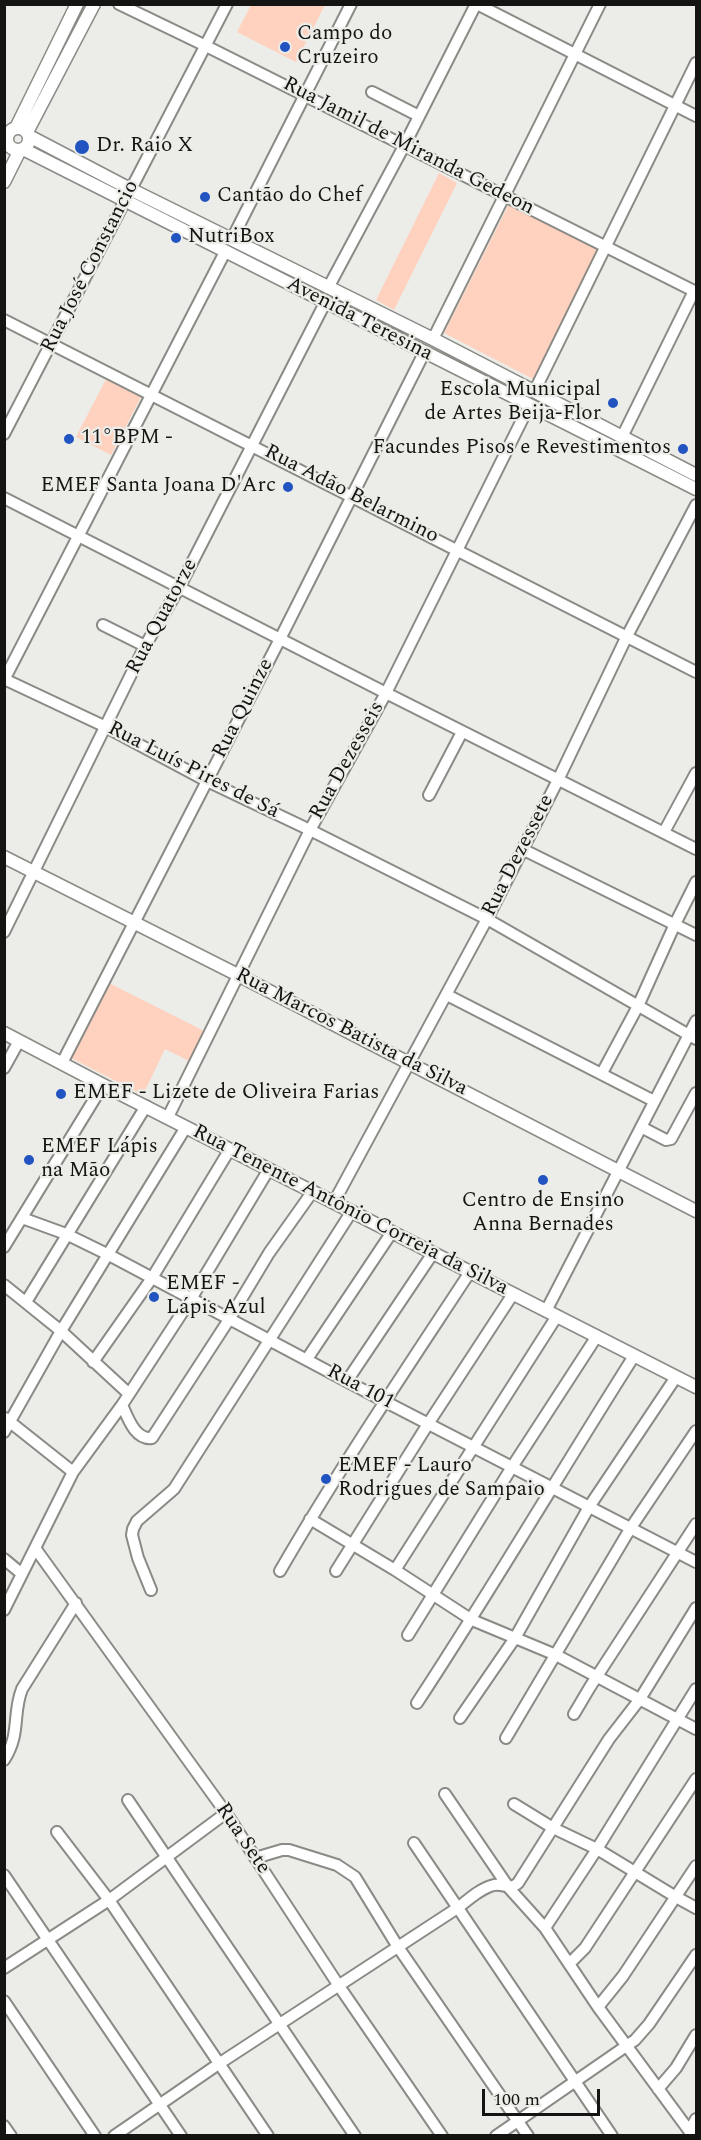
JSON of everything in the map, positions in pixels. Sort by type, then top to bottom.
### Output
[{"type":"main road","points":[[12,135],[77,4]]},
{"type":"main road","points":[[12,135],[94,4]]},
{"type":"main road","name":"Avenida Teresina","points":[[696,475],[433,339],[232,239],[12,135],[12,148],[21,149],[696,489]]},
{"type":"main road","points":[[4,182],[21,149]]},
{"type":"main road","points":[[381,331],[388,317]]},
{"type":"main road","name":"Rua Marcos Batista da Silva","points":[[4,857],[696,1211]]},
{"type":"main road","name":"Rua Tenente Antônio Correia da Silva","points":[[4,1033],[696,1387]]},
{"type":"street","name":"Rua Jamil de Miranda Gedeon","points":[[119,4],[695,292]]},
{"type":"street","name":"Rua José Constancio","points":[[4,434],[227,4]]},
{"type":"street","points":[[232,239],[351,4]]},
{"type":"street","points":[[328,288],[477,4],[696,116]]},
{"type":"street","points":[[433,339],[600,4]]},
{"type":"street","points":[[534,392],[696,63]]},
{"type":"street","points":[[372,92],[420,116]]},
{"type":"street","points":[[5,679],[225,252]]},
{"type":"street","points":[[622,437],[695,292]]},
{"type":"street","name":"Rua Quatorze","points":[[4,932],[146,646],[179,588],[325,303]]},
{"type":"street","name":"Rua Adão Belarmino","points":[[4,320],[696,672]]},
{"type":"street","name":"Rua Quinze","points":[[62,1063],[424,353]]},
{"type":"street","name":"Rua Dezesseis","points":[[168,1117],[310,830],[386,693],[529,406]]},
{"type":"street","points":[[4,498],[696,849]]},
{"type":"street","name":"Rua Dezessete","points":[[334,1202],[487,919],[558,780],[626,638],[696,505]]},
{"type":"street","points":[[103,625],[146,646]]},
{"type":"street","name":"Rua Luís Pires de Sá","points":[[5,679],[106,727],[207,781],[487,919],[693,1037]]},
{"type":"street","points":[[429,795],[462,732]]},
{"type":"street","points":[[664,832],[696,773]]},
{"type":"street","points":[[522,849],[696,935]]},
{"type":"street","points":[[602,1073],[638,1006],[696,882]]},
{"type":"street","points":[[447,995],[654,1101]]},
{"type":"street","points":[[395,1570],[474,1446],[551,1313],[617,1171],[654,1101],[693,1037],[696,1021]]},
{"type":"street","points":[[4,1068],[19,1041]]},
{"type":"street","points":[[4,1247],[103,1085]]},
{"type":"street","points":[[641,1127],[666,1140],[671,1139],[696,1094]]},
{"type":"street","points":[[26,1302],[146,1106]]},
{"type":"street","points":[[73,1472],[6,1424],[186,1127]]},
{"type":"street","points":[[93,1362],[153,1278],[230,1149]]},
{"type":"street","points":[[4,1611],[73,1472],[122,1405],[191,1299],[269,1169]]},
{"type":"street","points":[[122,1405],[141,1436],[146,1439],[152,1438],[157,1433],[269,1253],[313,1191]]},
{"type":"street","points":[[151,1590],[138,1558],[132,1535],[137,1521],[174,1489],[352,1211]]},
{"type":"street","name":"Rua 101","points":[[22,1218],[66,1234],[109,1255],[384,1401],[696,1562]]},
{"type":"street","points":[[307,1359],[392,1232]]},
{"type":"street","points":[[346,1381],[433,1253]]},
{"type":"street","points":[[280,1571],[384,1401],[470,1272]]},
{"type":"street","points":[[4,1285],[61,1331],[128,1393]]},
{"type":"street","points":[[336,1571],[351,1544],[513,1294]]},
{"type":"street","points":[[408,1635],[512,1467],[597,1336]]},
{"type":"street","points":[[417,1703],[472,1620],[551,1487],[634,1356]]},
{"type":"street","points":[[460,1718],[515,1638],[589,1507],[676,1377]]},
{"type":"street","points":[[506,1738],[630,1528],[696,1431]]},
{"type":"street","points":[[310,1519],[472,1620],[556,1655],[696,1729]]},
{"type":"street","points":[[574,1714],[696,1524]]},
{"type":"street","name":"Rua Sete","points":[[35,1548],[226,1814],[339,1986],[442,2136]]},
{"type":"street","points":[[4,1559],[22,1574]]},
{"type":"street","points":[[4,1760],[11,1749],[15,1734],[18,1699],[22,1689],[76,1603]]},
{"type":"street","points":[[114,2136],[220,2063],[483,1890],[493,1885],[514,1887],[518,1884],[609,1739],[640,1699],[696,1608]]},
{"type":"street","points":[[545,1928],[696,1689]]},
{"type":"street","points":[[569,1964],[585,1948],[696,1779]]},
{"type":"street","points":[[445,1794],[509,1887],[545,1928],[598,2007],[691,2133]]},
{"type":"street","points":[[128,1800],[354,2136]]},
{"type":"street","points":[[514,1804],[553,1828],[597,1849],[696,1908]]},
{"type":"street","points":[[4,1968],[109,1900],[226,1814]]},
{"type":"street","points":[[57,1832],[109,1900],[268,2136]]},
{"type":"street","points":[[414,1843],[612,2136]]},
{"type":"street","points":[[255,1858],[289,1850],[349,1871],[362,1887],[398,1947],[528,2136]]},
{"type":"street","points":[[598,2007],[623,1976],[696,1866]]},
{"type":"street","points":[[4,1875],[181,2136]]},
{"type":"street","points":[[496,2136],[628,2046],[649,2024],[696,1955]]},
{"type":"street","points":[[4,2001],[95,2136]]},
{"type":"street","points":[[658,2088],[676,2068],[696,2035]]},
{"type":"street","points":[[691,2133],[696,2119]]},
{"type":"street","points":[[4,2126],[11,2136]]},
{"type":"shaded area","name":"Campo do Cruzeiro","points":[[251,4],[325,5],[296,62],[237,32]]},
{"type":"shaded area","points":[[439,173],[457,183],[394,310],[376,300]]},
{"type":"shaded area","points":[[509,204],[600,249],[533,379],[444,333]]},
{"type":"shaded area","points":[[106,379],[141,397],[111,455],[76,437]]},
{"type":"shaded area","points":[[109,983],[206,1032],[191,1062],[165,1049],[143,1095],[71,1058]]},
{"type":"place","name":"Campo do Cruzeiro","points":[[285,47]]},
{"type":"place","name":"Dr. Raio X","points":[[82,147]]},
{"type":"place","name":"Cantão do Chef","points":[[205,197]]},
{"type":"place","name":"NutriBox","points":[[176,238]]},
{"type":"place","name":"Escola Municipal de Artes Beija-Flor","points":[[613,403]]},
{"type":"place","name":"11°BPM -","points":[[69,439]]},
{"type":"place","name":"Facundes Pisos e Revestimentos","points":[[683,449]]},
{"type":"place","name":"EMEF Santa Joana D'Arc","points":[[288,487]]},
{"type":"place","name":"EMEF - Lizete de Oliveira Farias","points":[[61,1094]]},
{"type":"place","name":"EMEF Lápis na Mão","points":[[29,1160]]},
{"type":"place","name":"Centro de Ensino Anna Bernades","points":[[543,1180]]},
{"type":"place","name":"EMEF - Lápis Azul","points":[[154,1297]]},
{"type":"place","name":"EMEF - Lauro Rodrigues de Sampaio","points":[[326,1479]]}]
